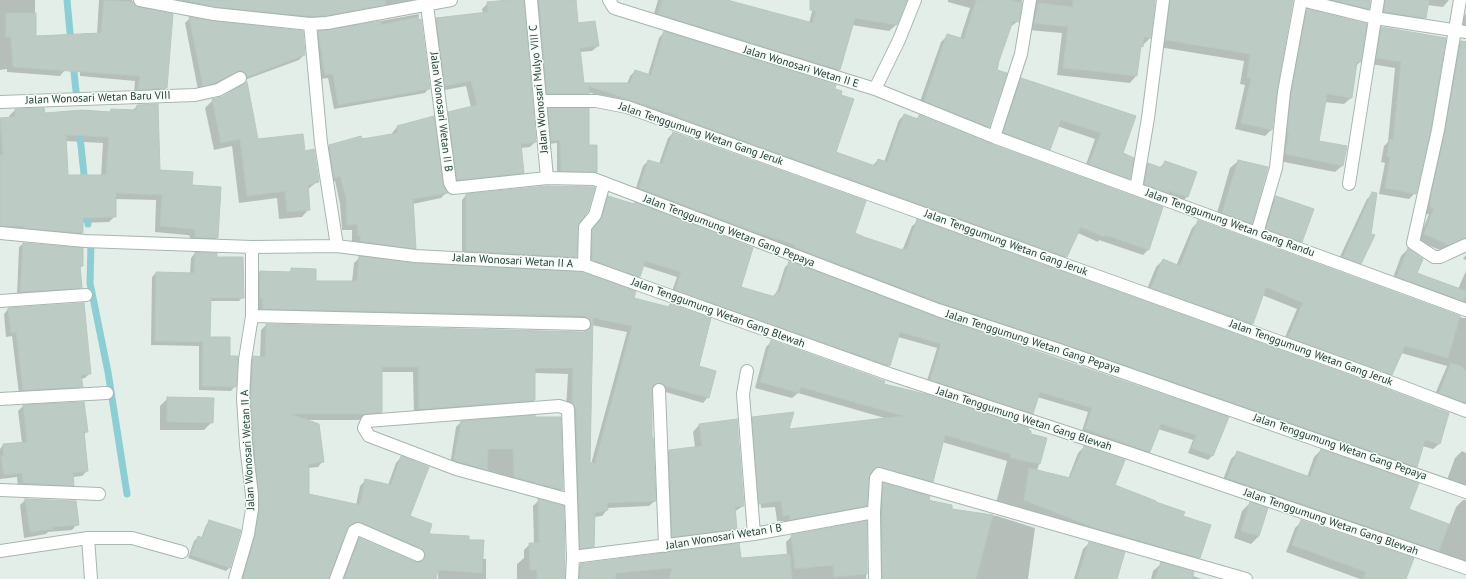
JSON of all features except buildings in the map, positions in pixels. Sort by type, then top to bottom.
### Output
[{"type":"street","points":[[140,0],[214,14],[310,24],[327,23],[392,6],[452,0]]},
{"type":"street","name":"Jalan Wonosari Mulyo VIII C","points":[[531,0],[547,178]]},
{"type":"street","name":"Jalan Wonosari Wetan II E","points":[[609,0],[614,8],[875,89],[994,137]]},
{"type":"street","points":[[875,89],[899,40],[915,0]]},
{"type":"street","points":[[994,137],[1021,54],[1030,0]]},
{"type":"street","points":[[1136,189],[1148,118],[1163,0]]},
{"type":"street","points":[[1257,233],[1276,168],[1284,92],[1301,0],[1375,18],[1460,31]]},
{"type":"street","points":[[1349,184],[1378,0]]},
{"type":"street","points":[[1460,0],[1460,31],[1413,243],[1434,257],[1440,257],[1466,245]]},
{"type":"street","name":"Jalan Wonosari Wetan II B","points":[[434,2],[450,183],[454,188],[547,178],[594,179],[604,183]]},
{"type":"street","points":[[310,24],[321,143],[337,246]]},
{"type":"street","name":"Jalan Wonosari Wetan Baru VIII","points":[[0,102],[195,95],[209,93],[240,78]]},
{"type":"street","name":"Jalan Tenggumung Wetan Gang Jeruk","points":[[540,101],[596,101],[627,107],[1362,371],[1466,411]]},
{"type":"street","name":"Jalan Tenggumung Wetan Gang Randu","points":[[994,137],[1466,310]]},
{"type":"street","points":[[584,265],[586,227],[595,215],[604,183]]},
{"type":"street","name":"Jalan Tenggumung Wetan Gang Pepaya","points":[[604,183],[938,310],[1059,350],[1466,492]]},
{"type":"street","name":"Jalan Wonosari Wetan II A","points":[[0,233],[91,241],[252,247],[337,246],[415,256],[584,265]]},
{"type":"street","name":"Jalan Wonosari Wetan II A","points":[[235,579],[248,534],[252,509],[243,398],[245,360],[252,316],[252,247]]},
{"type":"street","name":"Jalan Tenggumung Wetan Gang Blewah","points":[[584,265],[889,374],[1137,456],[1466,568]]},
{"type":"street","points":[[0,301],[86,294]]},
{"type":"street","points":[[252,316],[584,324]]},
{"type":"street","points":[[747,371],[743,394],[754,534]]},
{"type":"street","points":[[660,390],[665,546]]},
{"type":"street","points":[[0,399],[108,393]]},
{"type":"street","points":[[570,500],[456,469],[369,436],[364,428],[367,421],[559,406],[568,409],[573,557],[572,579]]},
{"type":"street","points":[[875,579],[874,512],[876,478],[879,474],[884,474],[1246,579]]},
{"type":"street","points":[[0,490],[99,494]]},
{"type":"street","name":"Jalan Wonosari Wetan I B","points":[[573,557],[754,534],[874,512]]},
{"type":"street","points":[[336,579],[354,531],[358,529],[418,555]]},
{"type":"street","points":[[88,538],[91,579]]},
{"type":"street","points":[[0,550],[88,538],[132,538],[182,552]]},
{"type":"waterway","points":[[67,0],[71,43]]},
{"type":"waterway","points":[[73,63],[76,91]]},
{"type":"waterway","points":[[79,127],[85,184]]},
{"type":"waterway","points":[[87,208],[88,224]]},
{"type":"waterway","points":[[91,243],[90,283],[108,372],[127,494]]}]
